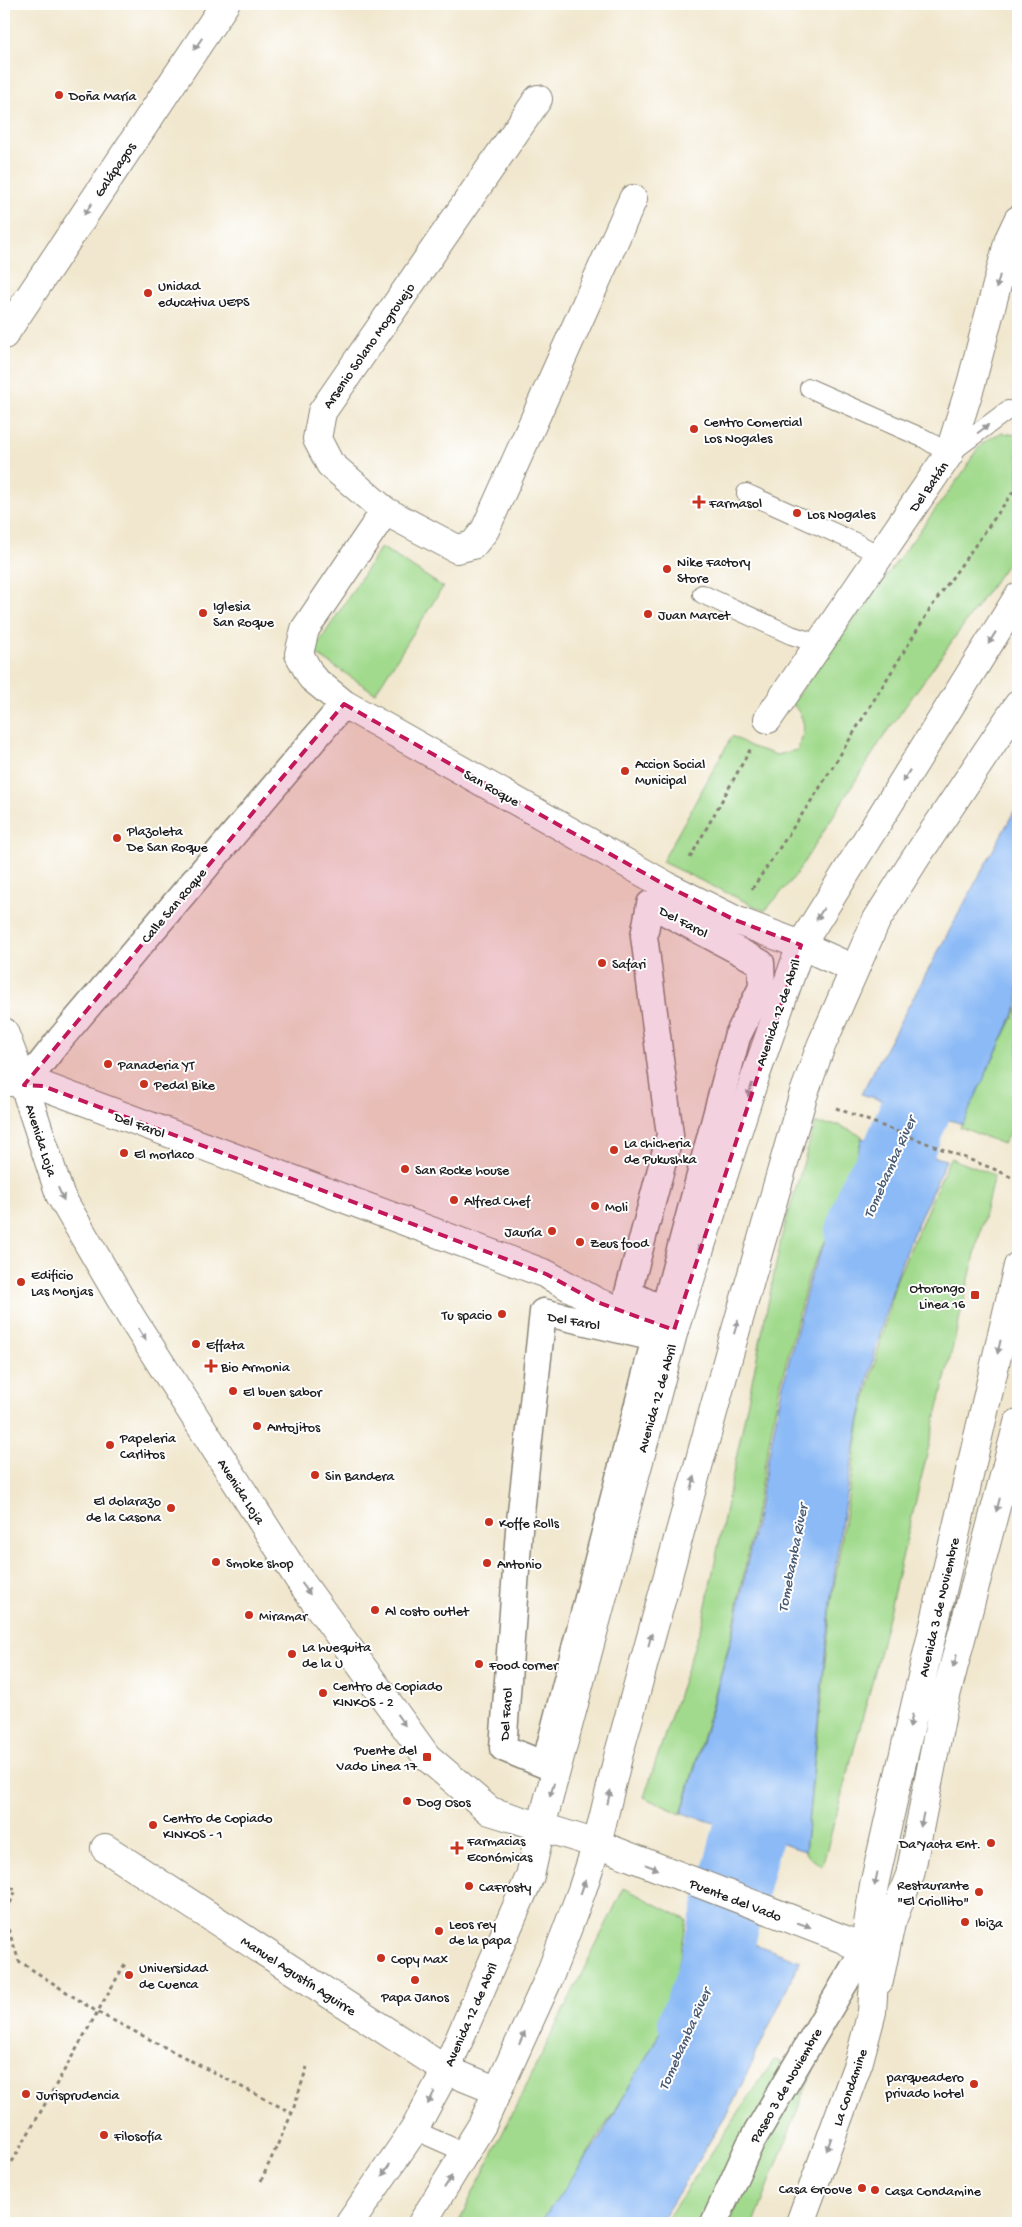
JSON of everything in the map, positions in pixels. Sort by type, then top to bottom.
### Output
[{"type":"street","name":"Galápagos","points":[[4,335],[224,4]]},
{"type":"street","name":"Arsenio Solano Mogrovejo","points":[[538,99],[322,412],[317,439],[330,464],[385,511],[457,549],[473,545],[486,530],[633,199]]},
{"type":"street","name":"Del Batán","points":[[768,719],[949,454],[971,384],[1009,239],[1018,220]]},
{"type":"street","name":"San Roque","points":[[385,511],[305,629],[299,654],[312,678],[344,704],[667,886],[735,920],[801,945],[854,969]]},
{"type":"street","name":"Avenida 12 de Abril","points":[[350,2223],[414,2130],[446,2070],[530,1876],[665,1334],[801,945],[1018,597]]},
{"type":"street","name":"Calle San Roque","points":[[14,1083],[67,1030],[344,704]]},
{"type":"street","points":[[422,2223],[466,2153],[498,2091],[548,1980],[602,1847],[619,1754],[728,1356],[803,1096],[821,1046],[876,921],[1018,706]]},
{"type":"street","name":"Del Farol","points":[[650,904],[761,963],[762,987],[737,1037],[664,1310],[628,1293],[670,1135],[644,936],[650,904]]},
{"type":"street","name":"Avenida Loja","points":[[4,1032],[14,1083],[60,1195],[131,1317],[298,1578],[427,1757],[490,1811],[602,1847]]},
{"type":"street","name":"Del Farol","points":[[14,1083],[43,1086],[537,1270],[665,1334]]},
{"type":"street","name":"Avenida 3 de Noviembre","points":[[864,1950],[874,1885],[894,1792],[1018,1266]]},
{"type":"street","name":"Del Farol","points":[[543,1312],[665,1334],[545,1764],[503,1748],[519,1530],[543,1312]]},
{"type":"street","name":"Avenida 3 de Noviembre","points":[[872,2012],[891,1923],[910,1876],[944,1703],[1018,1423]]},
{"type":"street","name":"Puente del Vado","points":[[602,1847],[843,1939],[864,1950]]},
{"type":"street","name":"Manuel Agustín Aguirre","points":[[105,1848],[446,2070],[498,2091]]},
{"type":"street","name":"La Condamine","points":[[800,2223],[859,2061],[872,2012],[876,1963],[864,1950]]},
{"type":"street","name":"Paseo 3 de Noviembre","points":[[714,2223],[750,2144],[864,1950]]},
{"type":"lane","points":[[809,388],[925,439],[949,454],[1008,410],[1018,412]]},
{"type":"lane","points":[[746,493],[855,542],[880,556]]},
{"type":"lane","points":[[702,594],[791,635],[819,644]]},
{"type":"lane","points":[[414,2130],[466,2153]]},
{"type":"path","points":[[735,920],[743,903],[819,788],[932,606],[1018,485]]},
{"type":"path","points":[[667,886],[682,872],[768,719]]},
{"type":"path","points":[[836,1108],[1008,1175],[1018,1181]]},
{"type":"path","points":[[4,1884],[16,1890],[4,1917],[19,1961],[97,2012],[292,2113]]},
{"type":"path","points":[[4,2176],[126,1962]]},
{"type":"path","points":[[261,2181],[292,2113],[307,2067]]},
{"type":"highlighted area","points":[[344,704],[667,886],[735,920],[801,945],[674,1330],[597,1302],[546,1274],[43,1086],[24,1085]]},
{"type":"green space","points":[[1001,433],[1018,435],[1018,549],[882,739],[795,876],[765,911],[662,862],[732,736],[752,747],[777,755],[797,750],[804,725],[797,709],[792,703],[964,471],[971,458],[983,444]]},
{"type":"green space","points":[[381,547],[443,587],[375,693],[313,652]]},
{"type":"green space","points":[[1018,1007],[1018,1118],[1003,1144],[960,1127]]},
{"type":"green space","points":[[815,1124],[838,1125],[862,1136],[848,1195],[809,1274],[779,1390],[733,1630],[681,1814],[644,1797],[703,1620],[782,1235]]},
{"type":"green space","points":[[950,1158],[994,1175],[873,1679],[822,1867],[805,1853],[831,1606],[860,1421],[896,1281]]},
{"type":"green space","points":[[624,1888],[687,1920],[666,2029],[568,2185],[540,2223],[458,2223]]},
{"type":"green space","points":[[774,2060],[813,2070],[754,2223],[664,2223]]},
{"type":"water","points":[[1018,804],[1018,1004],[963,1124],[861,1094]]},
{"type":"water","points":[[862,1138],[946,1160],[900,1266],[875,1351],[859,1422],[836,1564],[805,1851],[682,1813],[735,1626],[782,1388],[811,1274],[848,1193]]},
{"type":"water","points":[[691,1920],[800,1961],[733,2103],[660,2223],[540,2223],[600,2138],[665,2024]]},
{"type":"waterway","name":"Tomebamba River","points":[[860,1235],[874,1192],[895,1159],[929,1077],[998,937],[1018,904]]},
{"type":"waterway","name":"Tomebamba River","points":[[693,2023],[707,1992],[761,1781],[765,1739]]},
{"type":"place","name":"Doña María","points":[[59,95]]},
{"type":"place","name":"Unidad educativa UEPS","points":[[148,293]]},
{"type":"place","name":"Centro Comercial Los Nogales","points":[[694,429]]},
{"type":"place","name":"Farmasol","points":[[699,502]]},
{"type":"place","name":"Los Nogales","points":[[797,513]]},
{"type":"place","name":"Nike Factory Store","points":[[667,569]]},
{"type":"place","name":"Iglesia San Roque","points":[[203,613]]},
{"type":"place","name":"Juan Marcet","points":[[648,614]]},
{"type":"place","name":"Accion Social Municipal","points":[[625,771]]},
{"type":"place","name":"Plazoleta De San Roque","points":[[117,838]]},
{"type":"place","name":"Safari","points":[[602,963]]},
{"type":"place","name":"Panaderia YT","points":[[108,1064]]},
{"type":"place","name":"Pedal Bike","points":[[144,1084]]},
{"type":"place","name":"La chicheria de Pukushka","points":[[614,1150]]},
{"type":"place","name":"El morlaco","points":[[124,1153]]},
{"type":"place","name":"San Rocke house","points":[[405,1169]]},
{"type":"place","name":"Alfred Chef","points":[[454,1200]]},
{"type":"place","name":"Moli","points":[[595,1206]]},
{"type":"place","name":"Jauría","points":[[552,1231]]},
{"type":"place","name":"Zeus food","points":[[580,1242]]},
{"type":"place","name":"Edificio Las Monjas","points":[[21,1282]]},
{"type":"place","name":"Otorongo Linea 16","points":[[975,1295]]},
{"type":"place","name":"Tu spacio","points":[[502,1314]]},
{"type":"place","name":"Effata","points":[[196,1344]]},
{"type":"place","name":"Bio Armonia","points":[[211,1366]]},
{"type":"place","name":"El buen sabor","points":[[233,1391]]},
{"type":"place","name":"Antojitos","points":[[257,1426]]},
{"type":"place","name":"Papeleria Carlitos","points":[[110,1445]]},
{"type":"place","name":"Sin Bandera","points":[[315,1475]]},
{"type":"place","name":"El dolarazo de la Casona","points":[[171,1508]]},
{"type":"place","name":"Koffe Rolls","points":[[489,1522]]},
{"type":"place","name":"Smoke shop","points":[[216,1562]]},
{"type":"place","name":"Antonio","points":[[487,1563]]},
{"type":"place","name":"Al costo outlet","points":[[375,1610]]},
{"type":"place","name":"Miramar","points":[[249,1615]]},
{"type":"place","name":"La huequita de la U","points":[[292,1654]]},
{"type":"place","name":"Food corner","points":[[479,1664]]},
{"type":"place","name":"Centro de Copiado KINKOS - 2","points":[[323,1693]]},
{"type":"place","name":"Puente del Vado Linea 17","points":[[427,1757]]},
{"type":"place","name":"Dog Osos","points":[[407,1801]]},
{"type":"place","name":"Centro de Copiado KINKOS - 1","points":[[153,1825]]},
{"type":"place","name":"Da'Yacta Ent.","points":[[991,1843]]},
{"type":"place","name":"Farmacias Económicas","points":[[457,1848]]},
{"type":"place","name":"CaFrosty","points":[[469,1886]]},
{"type":"place","name":"Restaurante \"El Criollito\"","points":[[979,1892]]},
{"type":"place","name":"Ibiza","points":[[965,1922]]},
{"type":"place","name":"Leos rey de la papa","points":[[439,1931]]},
{"type":"place","name":"Copy Max","points":[[381,1958]]},
{"type":"place","name":"Universidad de Cuenca","points":[[129,1975]]},
{"type":"place","name":"Papa Janos","points":[[415,1980]]},
{"type":"place","name":"parqueadero privado hotel","points":[[974,2084]]},
{"type":"place","name":"Jurisprudencia","points":[[26,2094]]},
{"type":"place","name":"Filosofía","points":[[104,2135]]},
{"type":"place","name":"Casa Groove","points":[[862,2188]]},
{"type":"place","name":"Casa Condamine","points":[[875,2190]]}]
